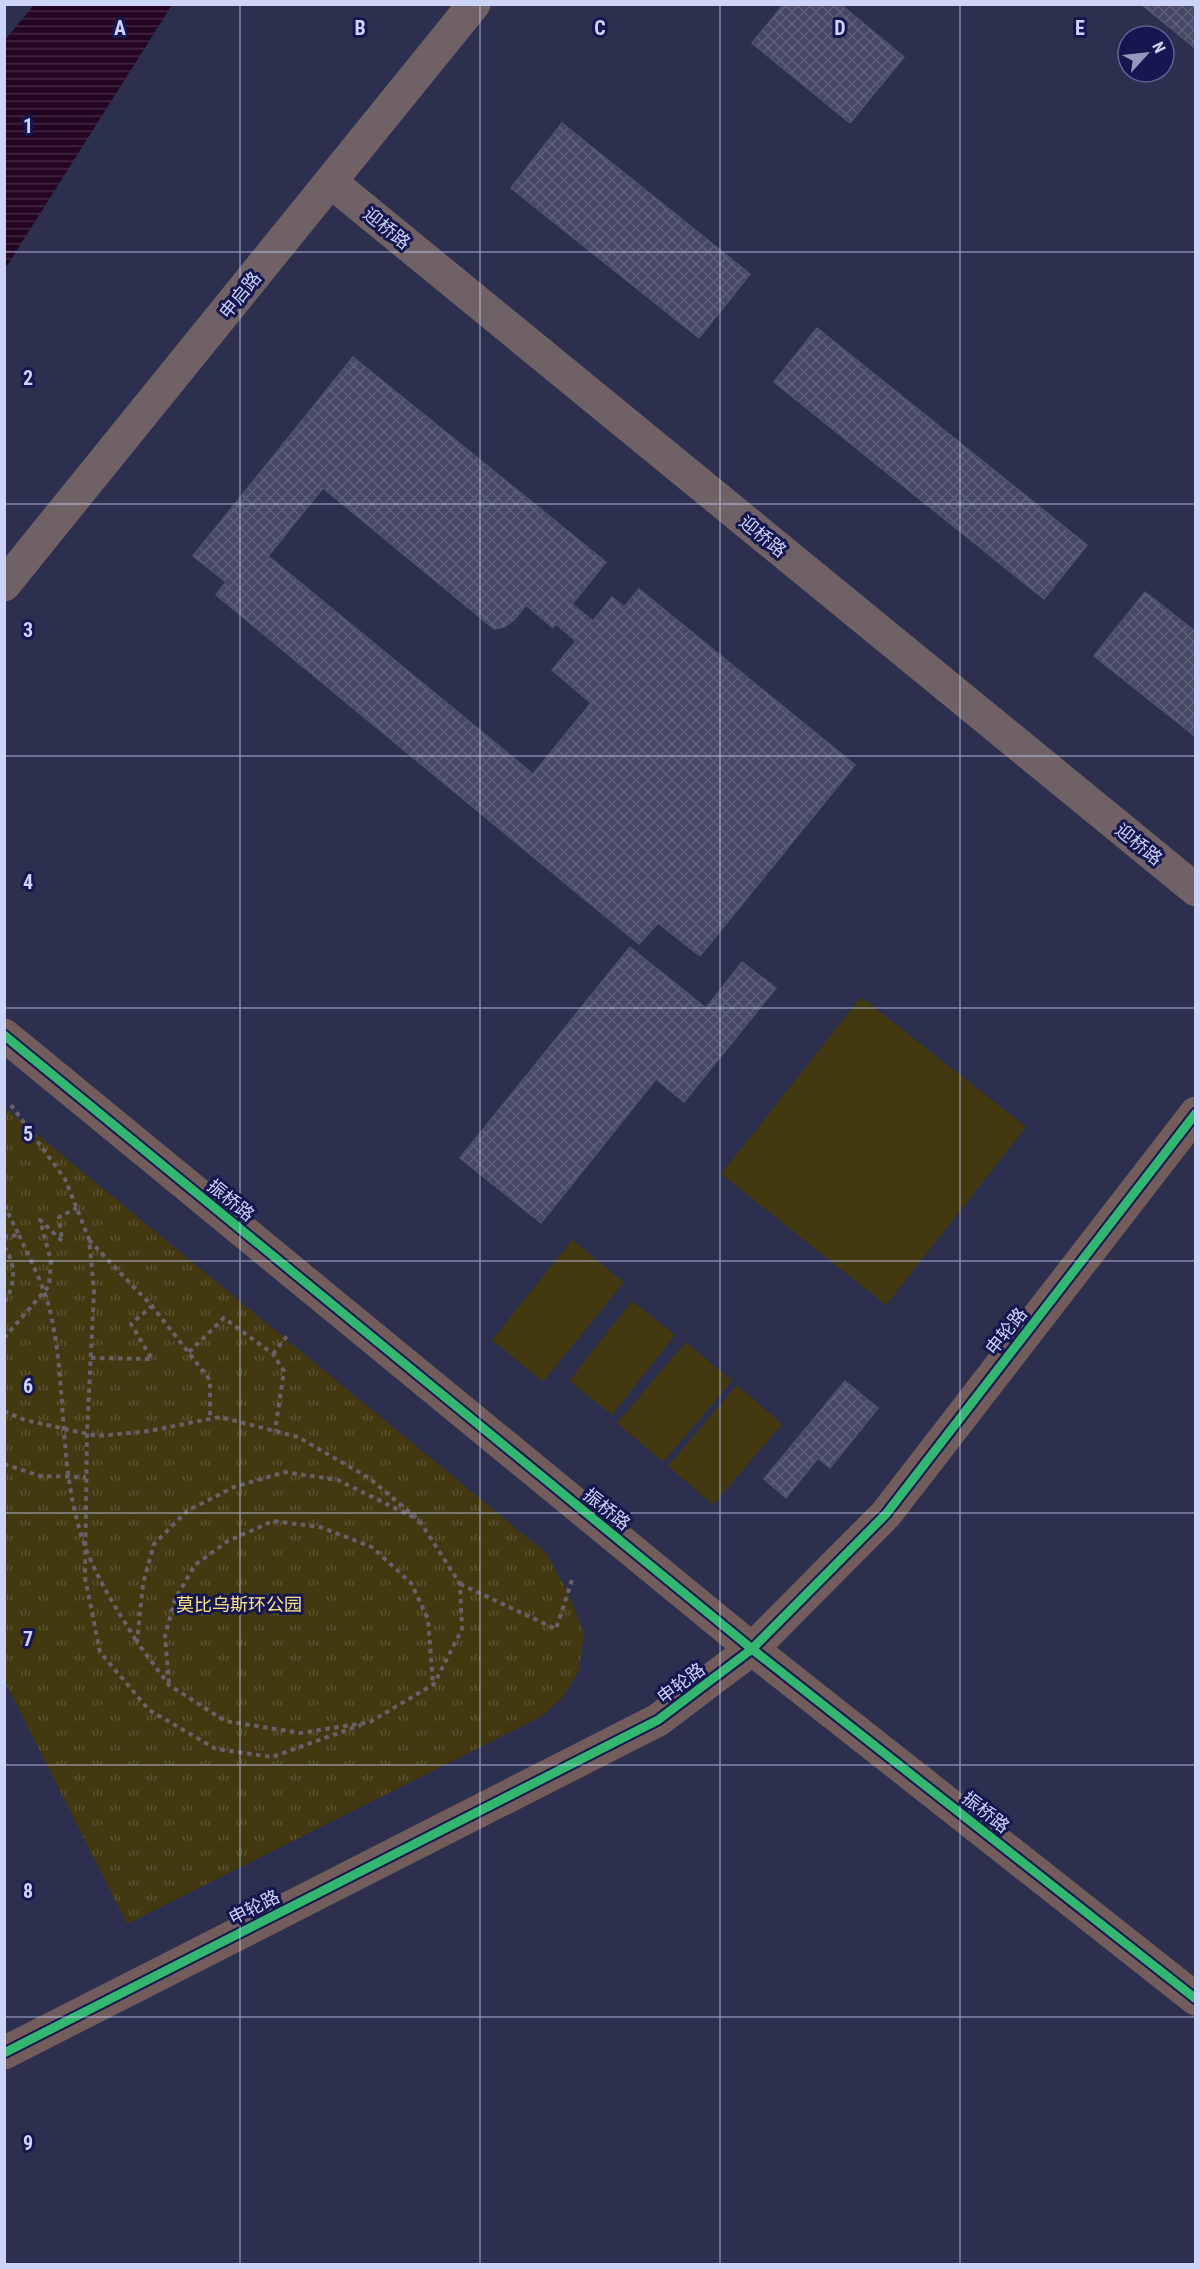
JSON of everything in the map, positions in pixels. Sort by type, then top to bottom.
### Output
[{"type":"street","name":"申启路","points":[[4,585],[474,4]]},
{"type":"street","name":"迎桥路","points":[[331,182],[1196,890]]},
{"type":"street","name":"振桥路","points":[[4,1035],[752,1649],[1196,1998]]},
{"type":"street","name":"申轮路","points":[[4,2053],[658,1720],[752,1649],[886,1514],[1196,1113]]},
{"type":"path","points":[[4,1411],[25,1420],[87,1433],[97,1436],[149,1431],[220,1417],[298,1437],[369,1478],[419,1520],[460,1584],[462,1629],[434,1684],[370,1722],[272,1757],[216,1749],[149,1710],[100,1652],[85,1578],[87,1433],[94,1291],[89,1239],[65,1179],[11,1105]]},
{"type":"path","points":[[4,1205],[48,1302],[56,1354],[67,1472],[78,1525],[98,1580],[137,1642],[169,1684],[225,1721],[301,1732],[370,1722]]},
{"type":"path","points":[[4,1338],[48,1286],[51,1261],[40,1220],[62,1241],[59,1217],[77,1208]]},
{"type":"path","points":[[4,1237],[19,1235]]},
{"type":"path","points":[[89,1239],[152,1305],[210,1380],[210,1419]]},
{"type":"path","points":[[4,1247],[13,1267],[13,1283],[4,1302]]},
{"type":"path","points":[[91,1358],[152,1359],[131,1324],[152,1305]]},
{"type":"path","points":[[189,1352],[224,1318],[273,1354],[284,1371],[275,1431]]},
{"type":"path","points":[[273,1354],[287,1336]]},
{"type":"path","points":[[4,1464],[40,1476],[86,1477]]},
{"type":"path","points":[[137,1642],[143,1584],[154,1544],[187,1511],[234,1487],[285,1472],[338,1480],[419,1520]]},
{"type":"path","points":[[169,1684],[165,1636],[175,1599],[195,1564],[228,1541],[273,1521],[320,1527],[372,1547],[411,1583],[428,1619],[434,1684]]},
{"type":"path","points":[[460,1584],[556,1629],[573,1577]]},
{"type":"green space","points":[[861,997],[1026,1127],[886,1305],[721,1174]]},
{"type":"green space","name":"莫比乌斯环公园","points":[[5,1108],[546,1553],[568,1593],[584,1633],[579,1670],[563,1697],[542,1716],[127,1924],[5,1682]]},
{"type":"green space","points":[[572,1240],[624,1282],[543,1382],[492,1340]]},
{"type":"green space","points":[[632,1301],[675,1335],[612,1415],[569,1381]]},
{"type":"green space","points":[[686,1342],[732,1381],[663,1462],[617,1423]]},
{"type":"green space","points":[[737,1385],[782,1424],[713,1505],[668,1466]]},
{"type":"shaded area","points":[[34,5],[172,5],[5,269],[5,40]]},
{"type":"building","points":[[784,4],[840,4],[904,57],[850,123],[752,43]]},
{"type":"building","points":[[1141,4],[1196,4],[1196,49],[1176,33],[1176,24],[1165,24]]},
{"type":"building","points":[[562,123],[750,274],[699,338],[511,188]]},
{"type":"building","points":[[817,328],[1087,545],[1044,599],[774,382]]},
{"type":"building","points":[[353,357],[606,562],[572,604],[593,621],[612,597],[624,607],[639,589],[855,765],[700,956],[658,923],[639,944],[216,595],[226,582],[193,556]],"holes":[[[323,488],[494,629],[504,627],[514,620],[526,605],[553,628],[556,624],[576,641],[552,670],[591,703],[533,774],[268,556]]]},
{"type":"building","points":[[1145,592],[1196,632],[1196,737],[1094,656]]},
{"type":"building","points":[[630,947],[706,1008],[742,962],[776,988],[684,1102],[656,1079],[541,1223],[460,1158]]},
{"type":"building","points":[[845,1381],[878,1408],[830,1468],[818,1458],[786,1498],[764,1479]]},
{"type":"cycle path","points":[[4,1035],[752,1649],[1196,1999]]},
{"type":"cycle path","points":[[4,2053],[658,1720],[752,1649],[886,1514],[1196,1113]]}]
